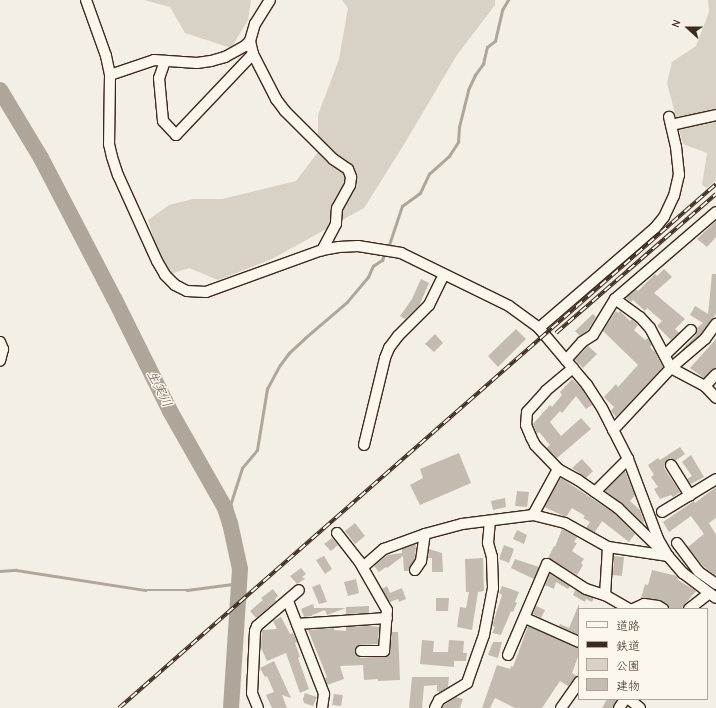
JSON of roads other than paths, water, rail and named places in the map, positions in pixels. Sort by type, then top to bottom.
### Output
[{"type":"street","points":[[86,0],[106,56],[110,75],[109,144],[112,157],[118,175],[157,261],[165,275],[175,285],[187,291],[206,292],[322,250],[339,247],[376,248],[401,254],[509,306],[538,328],[587,385],[628,459],[658,539],[668,556]]},
{"type":"street","points":[[110,75],[154,60],[197,63],[212,61],[245,46],[250,40],[255,24],[270,0]]},
{"type":"street","points":[[250,40],[253,54],[276,99],[285,111],[334,159],[348,169],[350,185],[338,208],[336,224],[322,250]]},
{"type":"street","points":[[165,61],[159,78],[163,121],[176,135],[253,54]]},
{"type":"street","points":[[538,328],[655,228],[664,217],[674,196],[679,174],[676,147],[670,121],[716,115]]},
{"type":"street","points":[[691,608],[712,596],[683,573],[668,556],[618,508],[578,480],[558,469],[535,445],[526,425],[527,412],[570,364],[582,342],[593,335],[615,299],[716,212]]},
{"type":"street","points":[[364,445],[385,358],[389,348],[398,336],[429,305],[444,274]]},
{"type":"street","points":[[615,299],[640,317],[650,328],[671,368],[705,386],[716,398]]},
{"type":"street","points":[[613,430],[671,368],[706,339],[716,324]]},
{"type":"street","points":[[665,355],[691,330]]},
{"type":"street","points":[[0,342],[3,349],[0,361]]},
{"type":"street","points":[[705,386],[716,374]]},
{"type":"street","points":[[595,492],[628,459]]},
{"type":"street","points":[[671,465],[690,495]]},
{"type":"street","points":[[533,515],[558,469]]},
{"type":"street","points":[[662,512],[716,479]]},
{"type":"street","points":[[363,567],[384,549],[425,534],[462,524],[490,521],[514,516],[533,515],[565,523],[608,547],[668,556]]},
{"type":"street","points":[[436,708],[439,700],[467,683],[484,635],[493,588],[492,557],[488,543],[490,521]]},
{"type":"street","points":[[337,532],[363,567],[387,610],[384,651],[361,651]]},
{"type":"street","points":[[416,570],[421,561],[425,534]]},
{"type":"street","points":[[676,543],[699,572],[716,584]]},
{"type":"street","points":[[605,595],[608,547]]},
{"type":"street","points":[[508,655],[547,564],[586,589],[605,595],[629,608]]},
{"type":"street","points":[[258,708],[252,693],[255,631],[257,626],[299,590]]},
{"type":"street","points":[[288,600],[324,694],[322,708]]},
{"type":"street","points":[[634,608],[644,604],[661,608]]},
{"type":"street","points":[[298,624],[387,618]]},
{"type":"street","points":[[525,618],[578,642]]},
{"type":"street","points":[[561,708],[578,683]]},
{"type":"street","points":[[630,700],[640,708]]},
{"type":"waterway","points":[[388,248],[402,206],[420,193],[429,174],[449,156],[458,142],[459,127],[468,90],[475,75],[483,64],[487,47],[495,41],[502,10],[508,0]]},
{"type":"waterway","name":"生実川","points":[[0,90],[41,158],[114,298],[170,411],[225,508],[230,523],[240,569],[231,708]]},
{"type":"waterway","points":[[227,515],[242,468],[257,450],[267,389],[280,365],[289,353],[347,302],[368,277],[373,266],[382,260],[385,252]]},
{"type":"waterway","points":[[0,571],[16,570],[145,590],[187,590],[240,583]]},
{"type":"railway","points":[[119,708],[716,184]]},
{"type":"railway","points":[[556,333],[716,194]]}]
